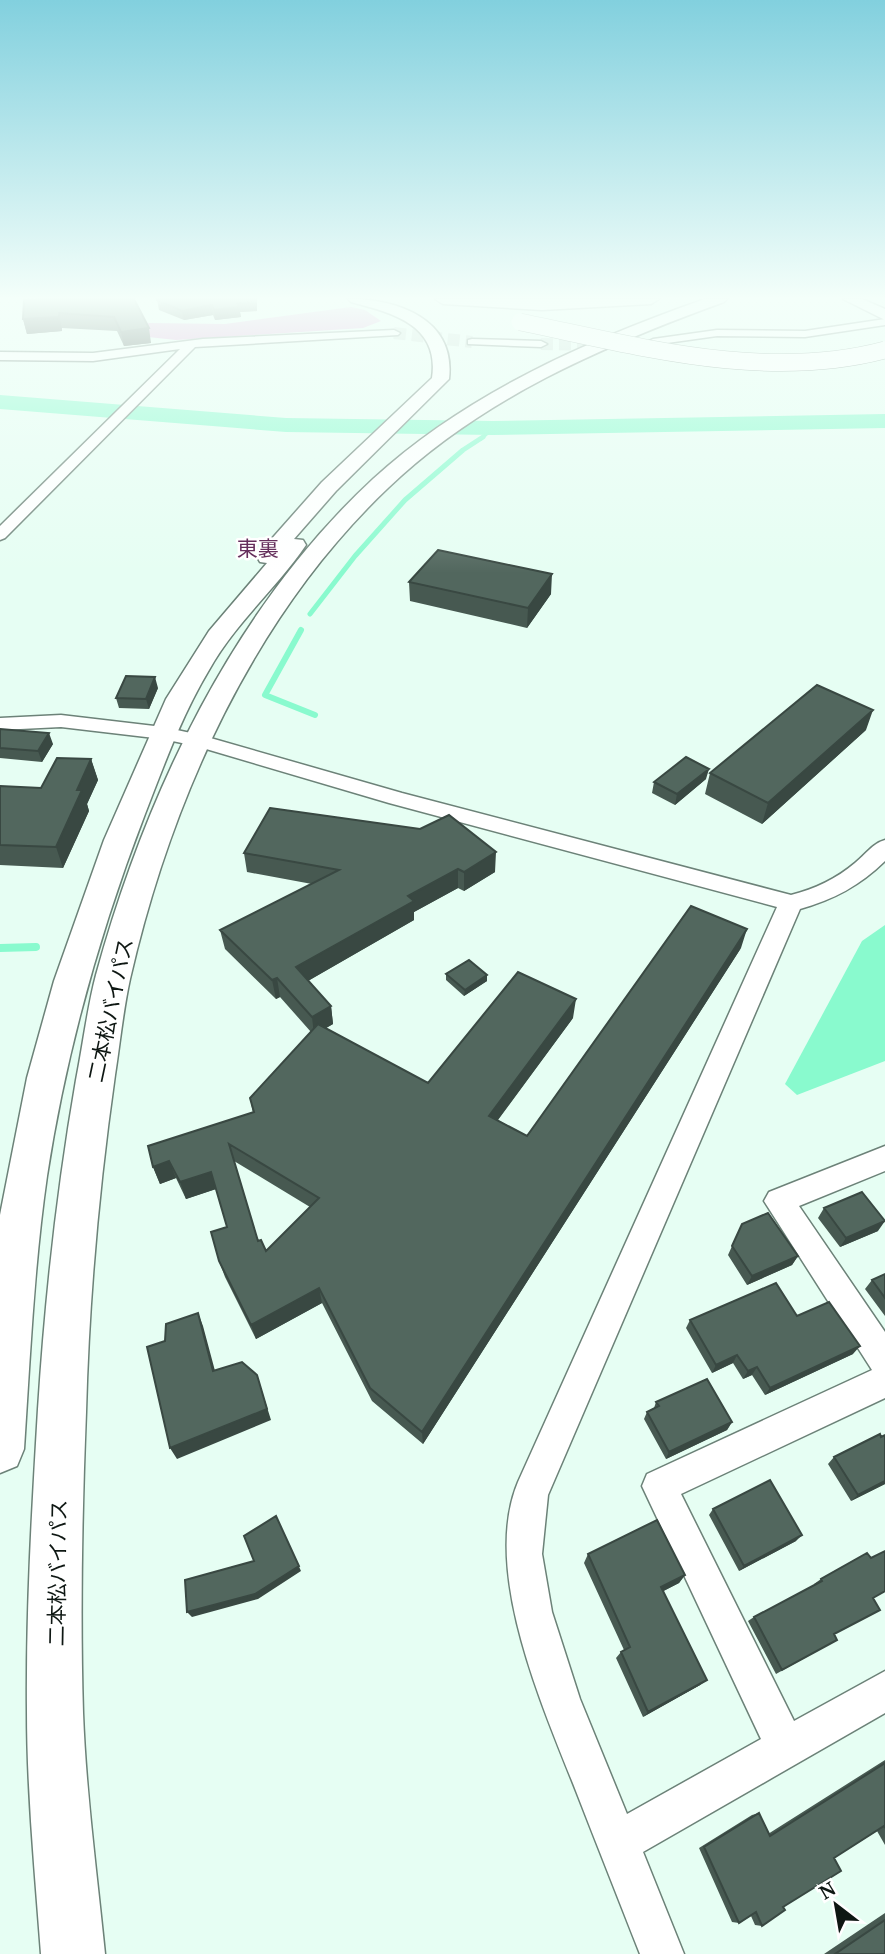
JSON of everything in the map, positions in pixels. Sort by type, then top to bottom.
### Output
[{"type":"highway","points":[[404,435],[433,390]]},
{"type":"highway","name":"二本松バイパス","points":[[73,1954],[55,1716],[56,1584],[66,1318],[81,1159],[113,979],[144,875],[197,667],[239,611],[305,533],[404,435],[481,390]]},
{"type":"highway","name":"二本松バイパス","points":[[0,1449],[12,1297],[27,1174],[59,1033],[101,886],[181,737],[216,704],[252,643],[303,569],[381,484],[404,435],[461,418],[510,390]]},
{"type":"street","points":[[0,535],[145,390]]},
{"type":"street","points":[[0,724],[61,721],[181,737],[396,798],[791,903],[821,896],[845,884],[885,847]]},
{"type":"street","points":[[662,1954],[560,1699],[533,1612],[524,1554],[530,1494],[791,903]]},
{"type":"street","points":[[885,1158],[779,1201],[885,1360]]},
{"type":"street","points":[[785,1746],[659,1486],[885,1381]]},
{"type":"street","points":[[616,1844],[885,1691]]},
{"type":"shaded area","points":[[885,925],[885,1061],[797,1095],[785,1084],[862,941]]},
{"type":"building","points":[[438,550],[552,574],[528,608],[409,582]]},
{"type":"building","points":[[126,676],[155,677],[146,699],[116,698]]},
{"type":"building","points":[[817,685],[873,710],[768,803],[710,773]]},
{"type":"building","points":[[0,729],[49,733],[38,751],[0,748]]},
{"type":"building","points":[[686,757],[709,769],[677,794],[654,782]]},
{"type":"building","points":[[57,758],[91,759],[77,790],[82,790],[56,847],[0,845],[0,786],[41,788]]},
{"type":"building","points":[[270,808],[420,829],[449,815],[496,852],[464,872],[458,869],[408,896],[414,901],[296,967],[331,1006],[312,1017],[277,978],[272,980],[220,930],[339,870],[244,853]]},
{"type":"building","points":[[691,906],[747,929],[422,1432],[370,1388],[319,1288],[251,1325],[219,1261],[211,1232],[227,1227],[211,1172],[180,1182],[169,1161],[153,1167],[148,1146],[254,1112],[250,1098],[318,1024],[428,1083],[518,972],[576,999],[489,1116],[527,1136]],"holes":[[[229,1144],[319,1198],[266,1251],[261,1240],[258,1241]]]},
{"type":"building","points":[[469,960],[487,975],[465,990],[446,974]]},
{"type":"building","points":[[862,1192],[885,1221],[846,1238],[824,1208]]},
{"type":"building","points":[[768,1213],[798,1256],[752,1276],[732,1246],[742,1224]]},
{"type":"building","points":[[885,1274],[885,1298],[872,1280]]},
{"type":"building","points":[[776,1283],[797,1316],[829,1302],[860,1346],[770,1388],[757,1367],[748,1371],[737,1355],[716,1365],[690,1320]]},
{"type":"building","points":[[198,1313],[213,1371],[242,1362],[257,1375],[267,1409],[170,1448],[147,1347],[165,1341],[166,1324]]},
{"type":"building","points":[[707,1379],[732,1422],[669,1452],[647,1412],[659,1406],[656,1402]]},
{"type":"building","points":[[880,1434],[881,1437],[885,1435],[885,1481],[858,1495],[834,1457]]},
{"type":"building","points":[[770,1480],[802,1535],[744,1566],[713,1509]]},
{"type":"building","points":[[276,1516],[299,1566],[255,1594],[187,1612],[185,1580],[254,1561],[244,1536]]},
{"type":"building","points":[[657,1520],[685,1575],[661,1587],[707,1680],[648,1712],[621,1652],[630,1647],[588,1554]]},
{"type":"building","points":[[885,1551],[885,1591],[873,1598],[880,1610],[834,1634],[837,1640],[782,1670],[754,1617],[822,1581],[821,1579],[867,1553],[871,1558]]},
{"type":"building","points":[[885,1763],[885,1828],[884,1826],[834,1858],[841,1871],[783,1907],[785,1910],[762,1926],[756,1912],[739,1923],[704,1847],[759,1813],[770,1836]]},
{"type":"building","points":[[885,1920],[885,1954],[835,1954]]},
{"type":"waterway","points":[[0,402],[286,425],[493,428],[885,421]]},
{"type":"waterway","points":[[481,439],[493,428]]},
{"type":"waterway","points":[[310,614],[355,556],[405,500],[463,450],[483,437]]},
{"type":"waterway","points":[[301,630],[265,695],[315,715]]},
{"type":"waterway","points":[[0,948],[36,947]]},
{"type":"district","name":"東裏","points":[[258,548]]}]
